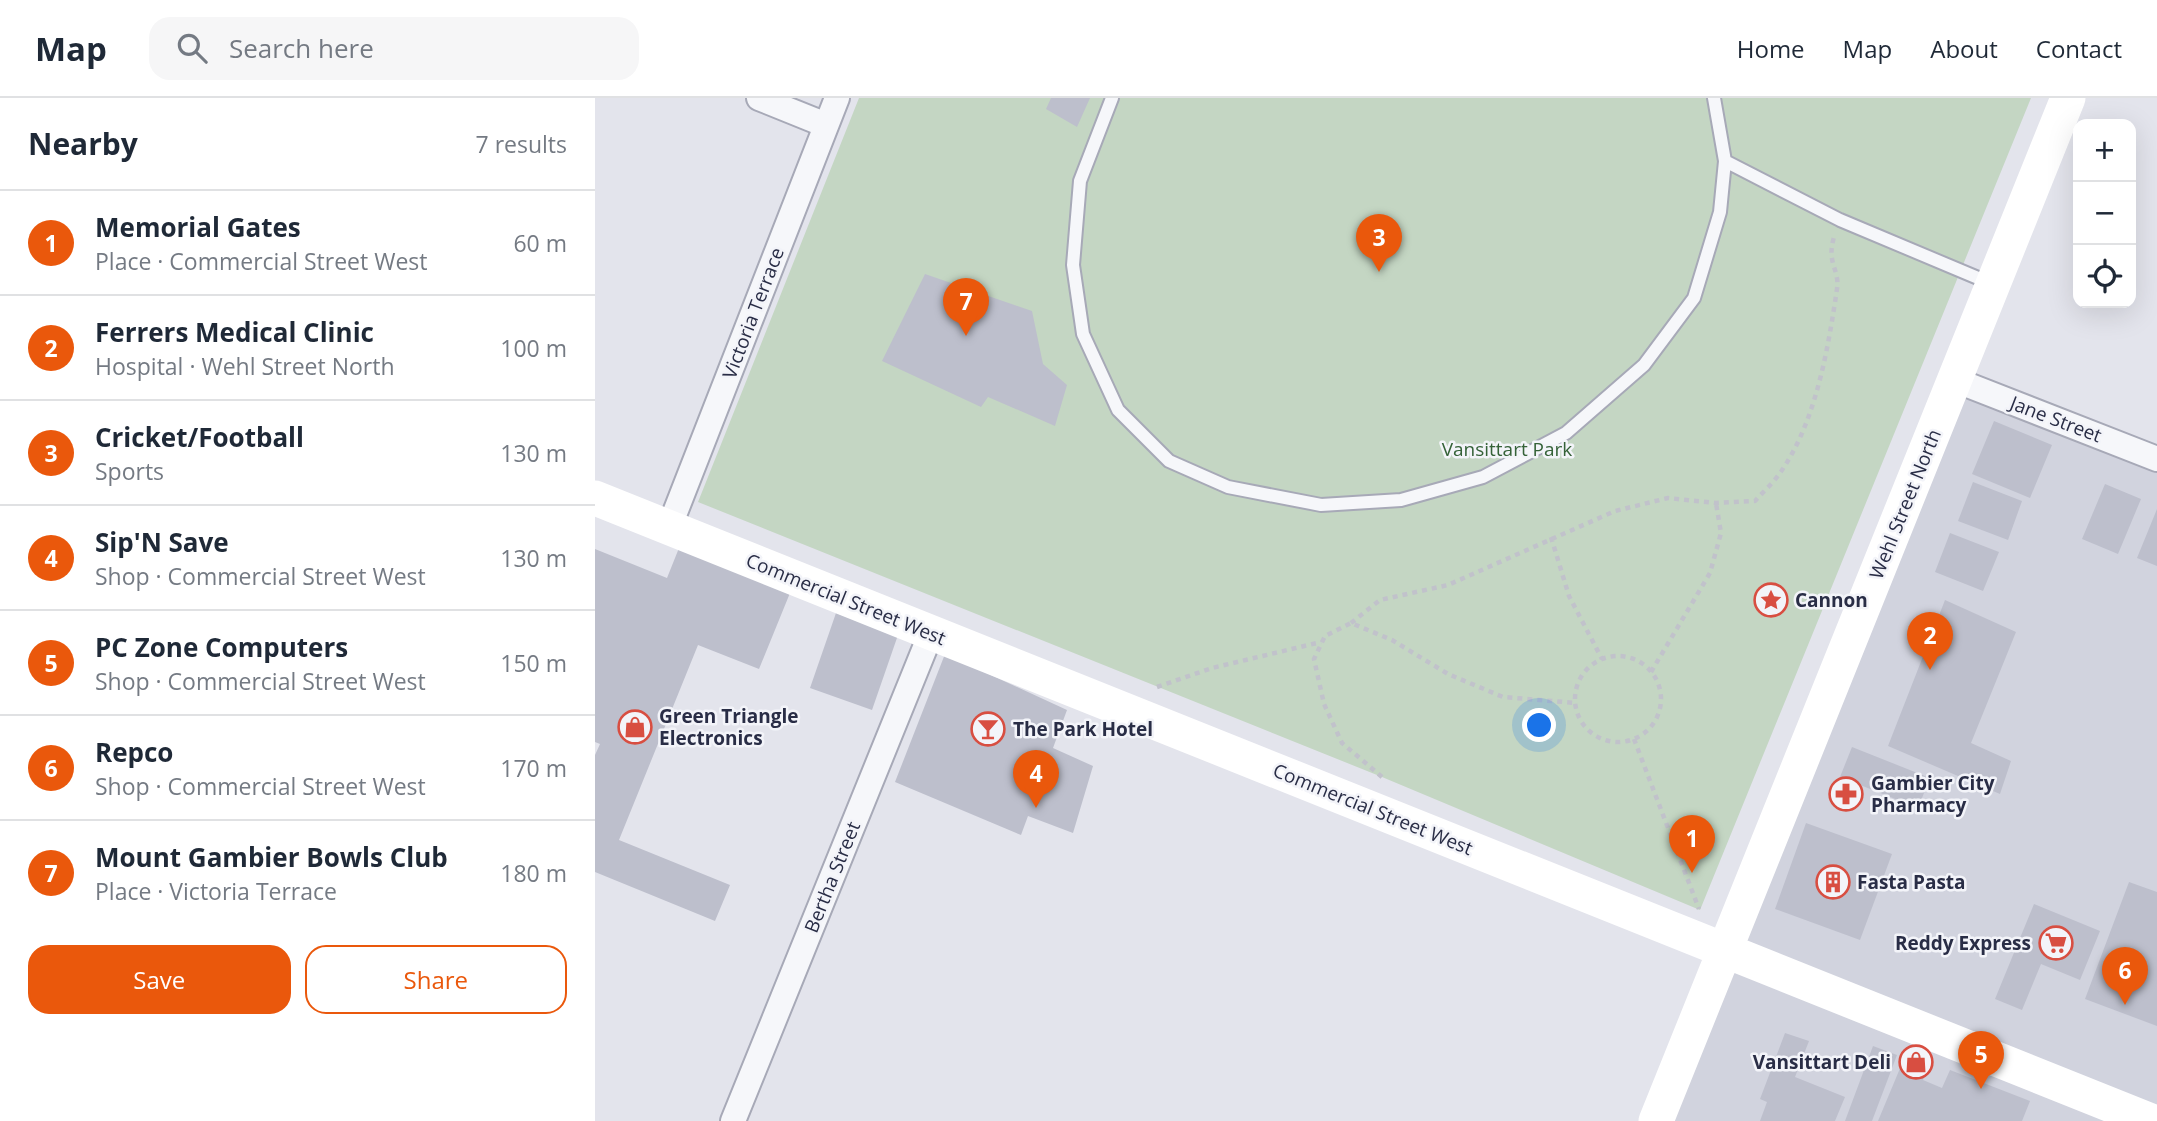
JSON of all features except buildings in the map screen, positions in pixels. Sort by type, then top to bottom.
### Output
[{"type":"street","points":[[759,98],[827,125]]},
{"type":"street","name":"Victoria Terrace","points":[[669,527],[837,98]]},
{"type":"street","name":"Wehl Street North","points":[[1656,1121],[2068,98]]},
{"type":"street","name":"Jane Street","points":[[1955,380],[2157,459]]},
{"type":"street","name":"Commercial Street West","points":[[595,498],[2151,1121]]},
{"type":"street","name":"Bertha Street","points":[[733,1121],[931,633]]},
{"type":"lane","points":[[1112,98],[1080,181],[1073,265],[1083,334],[1118,410],[1169,461],[1228,487],[1321,505],[1401,500],[1483,477],[1566,433],[1644,365],[1694,298],[1720,212],[1724,161],[1714,98]]},
{"type":"lane","points":[[1724,161],[1840,220],[1993,284]]},
{"type":"path","points":[[1382,777],[1342,743],[1324,704],[1314,659],[1325,636],[1351,623],[1380,600],[1448,585],[1551,537],[1615,512],[1668,498],[1716,503],[1755,501],[1780,472],[1800,435],[1821,371],[1838,285],[1829,253],[1840,220]]},
{"type":"path","points":[[1651,672],[1710,573],[1721,533],[1716,503]]},
{"type":"path","points":[[1551,537],[1569,596],[1602,660]]},
{"type":"path","points":[[1351,623],[1392,640],[1448,674],[1503,697],[1576,704]]},
{"type":"path","points":[[1157,687],[1212,667],[1322,641]]},
{"type":"path","points":[[1629,657],[1651,672],[1658,683],[1660,710],[1655,723],[1634,739],[1619,742],[1605,740],[1592,733],[1582,722],[1576,704],[1580,679],[1589,667],[1602,660],[1629,657]]},
{"type":"path","points":[[1634,739],[1700,910]]},
{"type":"shaded area","points":[[1955,380],[2157,459],[2157,1121],[1657,1121]]},
{"type":"green space","name":"Vansittart Park","points":[[859,98],[2031,98],[1700,910],[1382,777],[698,502]]},
{"type":"place","name":"Cricket/Football","points":[[1379,272]]},
{"type":"place","name":"Mount Gambier Bowls Club","points":[[966,336]]},
{"type":"place","name":"Cannon","points":[[1771,600]]},
{"type":"place","name":"Ferrers Medical Clinic","points":[[1930,670]]},
{"type":"place","name":"Green Triangle Electronics","points":[[635,727]]},
{"type":"place","name":"The Park Hotel","points":[[988,729]]},
{"type":"place","name":"Gambier City Pharmacy","points":[[1846,794]]},
{"type":"place","name":"Sip'N Save","points":[[1036,808]]},
{"type":"place","name":"Memorial Gates","points":[[1692,873]]},
{"type":"place","name":"Fasta Pasta","points":[[1833,882]]},
{"type":"place","name":"Reddy Express","points":[[2056,943]]},
{"type":"place","name":"Repco","points":[[2125,1005]]},
{"type":"place","name":"Vansittart Deli","points":[[1916,1062]]},
{"type":"place","name":"PC Zone Computers","points":[[1981,1089]]}]
